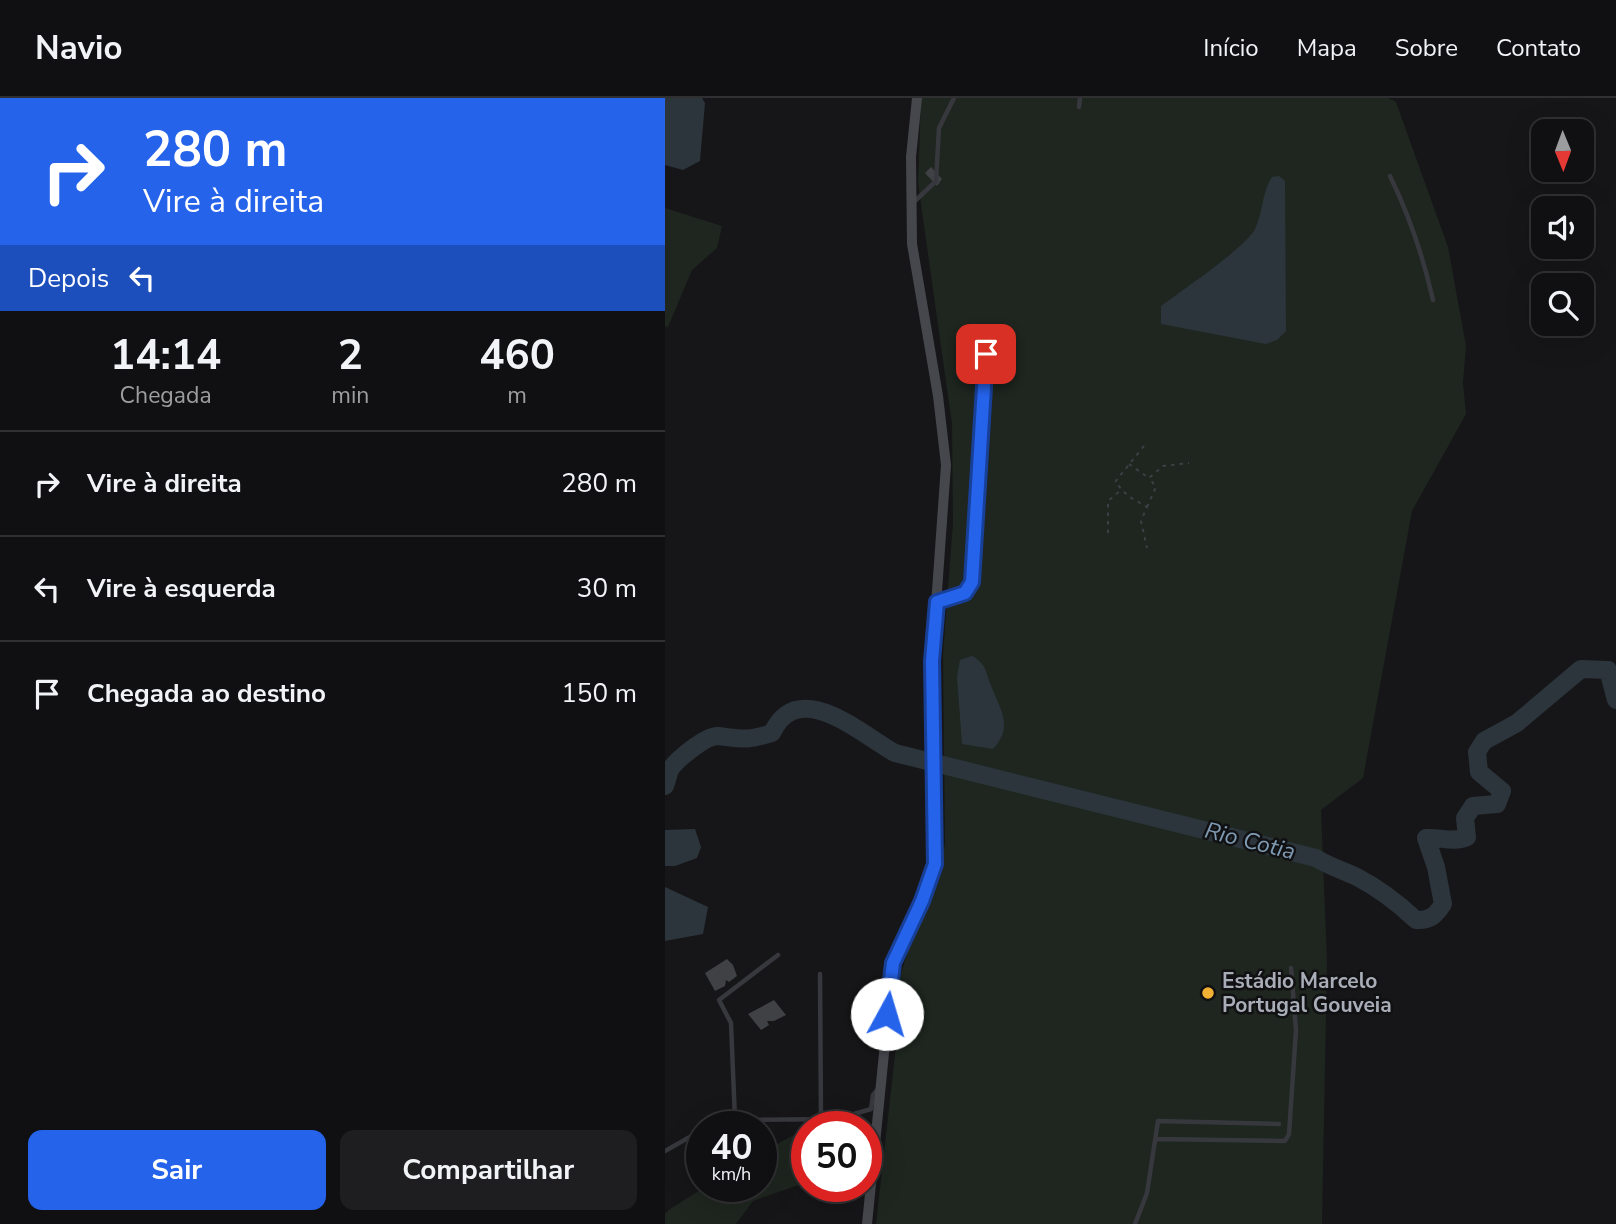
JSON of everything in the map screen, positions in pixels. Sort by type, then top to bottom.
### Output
[{"type":"main road","points":[[879,1111],[893,963],[922,901],[935,864],[932,661],[946,465],[938,396],[912,244],[911,205],[917,98]]},
{"type":"main road","points":[[867,1224],[869,1202]]},
{"type":"lane","points":[[911,205],[936,181],[939,128],[954,98]]},
{"type":"lane","points":[[1079,107],[1080,98]]},
{"type":"lane","points":[[1389,176],[1404,202],[1422,251],[1433,300]]},
{"type":"lane","points":[[937,602],[965,593],[972,582],[986,354]]},
{"type":"lane","points":[[735,1111],[731,1023],[719,1000],[778,955]]},
{"type":"lane","points":[[1156,1139],[1285,1141],[1289,1134],[1296,1030],[1291,968]]},
{"type":"lane","points":[[820,974],[821,1111]]},
{"type":"lane","points":[[864,1111],[871,1109],[873,1094],[881,1086]]},
{"type":"lane","points":[[1135,1224],[1147,1193],[1158,1121],[1279,1124]]},
{"type":"lane","points":[[665,1151],[686,1139]]},
{"type":"path","points":[[1144,446],[1115,482],[1146,507]]},
{"type":"path","points":[[1149,478],[1163,466],[1189,463]]},
{"type":"path","points":[[1128,464],[1149,478],[1156,487],[1141,521],[1147,548]]},
{"type":"path","points":[[1108,533],[1108,501],[1122,489]]},
{"type":"shaded area","points":[[665,98],[702,98],[705,103],[700,161],[683,170],[665,165]]},
{"type":"shaded area","points":[[921,98],[1388,98],[1396,102],[1448,247],[1466,346],[1463,383],[1466,414],[1412,511],[1363,778],[1321,810],[1327,961],[1322,1224],[876,1224],[878,1202],[882,1202],[882,1171],[898,1028],[899,981],[910,943],[940,873],[945,843],[943,654],[953,523],[952,424],[918,183]]},
{"type":"shaded area","points":[[1279,176],[1285,181],[1286,331],[1277,340],[1266,344],[1161,324],[1161,306],[1226,258],[1249,237],[1258,222],[1269,183],[1272,177]]},
{"type":"shaded area","points":[[665,208],[722,226],[717,248],[692,270],[668,327],[665,326]]},
{"type":"shaded area","points":[[972,656],[984,667],[1003,717],[1003,732],[993,749],[962,744],[957,677],[960,660]]},
{"type":"shaded area","points":[[695,829],[701,847],[697,858],[675,866],[665,866],[665,830]]},
{"type":"shaded area","points":[[665,887],[708,907],[703,934],[665,941]]},
{"type":"shaded area","points":[[791,1136],[791,1188],[777,1193],[777,1144]]},
{"type":"shaded area","points":[[686,1199],[686,1202],[752,1202],[736,1224],[665,1224],[665,1214]]},
{"type":"building","points":[[931,167],[942,179],[937,186],[925,173]]},
{"type":"building","points":[[727,959],[733,965],[737,976],[729,982],[726,980],[725,986],[715,991],[705,973]]},
{"type":"building","points":[[774,1000],[786,1015],[774,1021],[767,1021],[769,1025],[761,1030],[748,1014]]},
{"type":"waterway","name":"Rio Cotia","points":[[665,786],[673,766],[691,749],[706,740],[718,736],[745,739],[763,736],[772,733],[784,717],[798,710],[814,710],[849,724],[895,753],[1316,858],[1365,881],[1416,920],[1421,920],[1432,916],[1443,904],[1436,867],[1426,838],[1452,840],[1467,837],[1465,818],[1473,806],[1497,804],[1502,791],[1479,772],[1477,752],[1484,741],[1517,723],[1581,669],[1608,670],[1616,700]]},
{"type":"place","name":"Estádio Marcelo Portugal Gouveia","points":[[1208,993]]},
{"type":"route","points":[[887,1014],[893,963],[922,901],[935,864],[932,661],[937,602],[965,593],[972,582],[986,354]]}]
